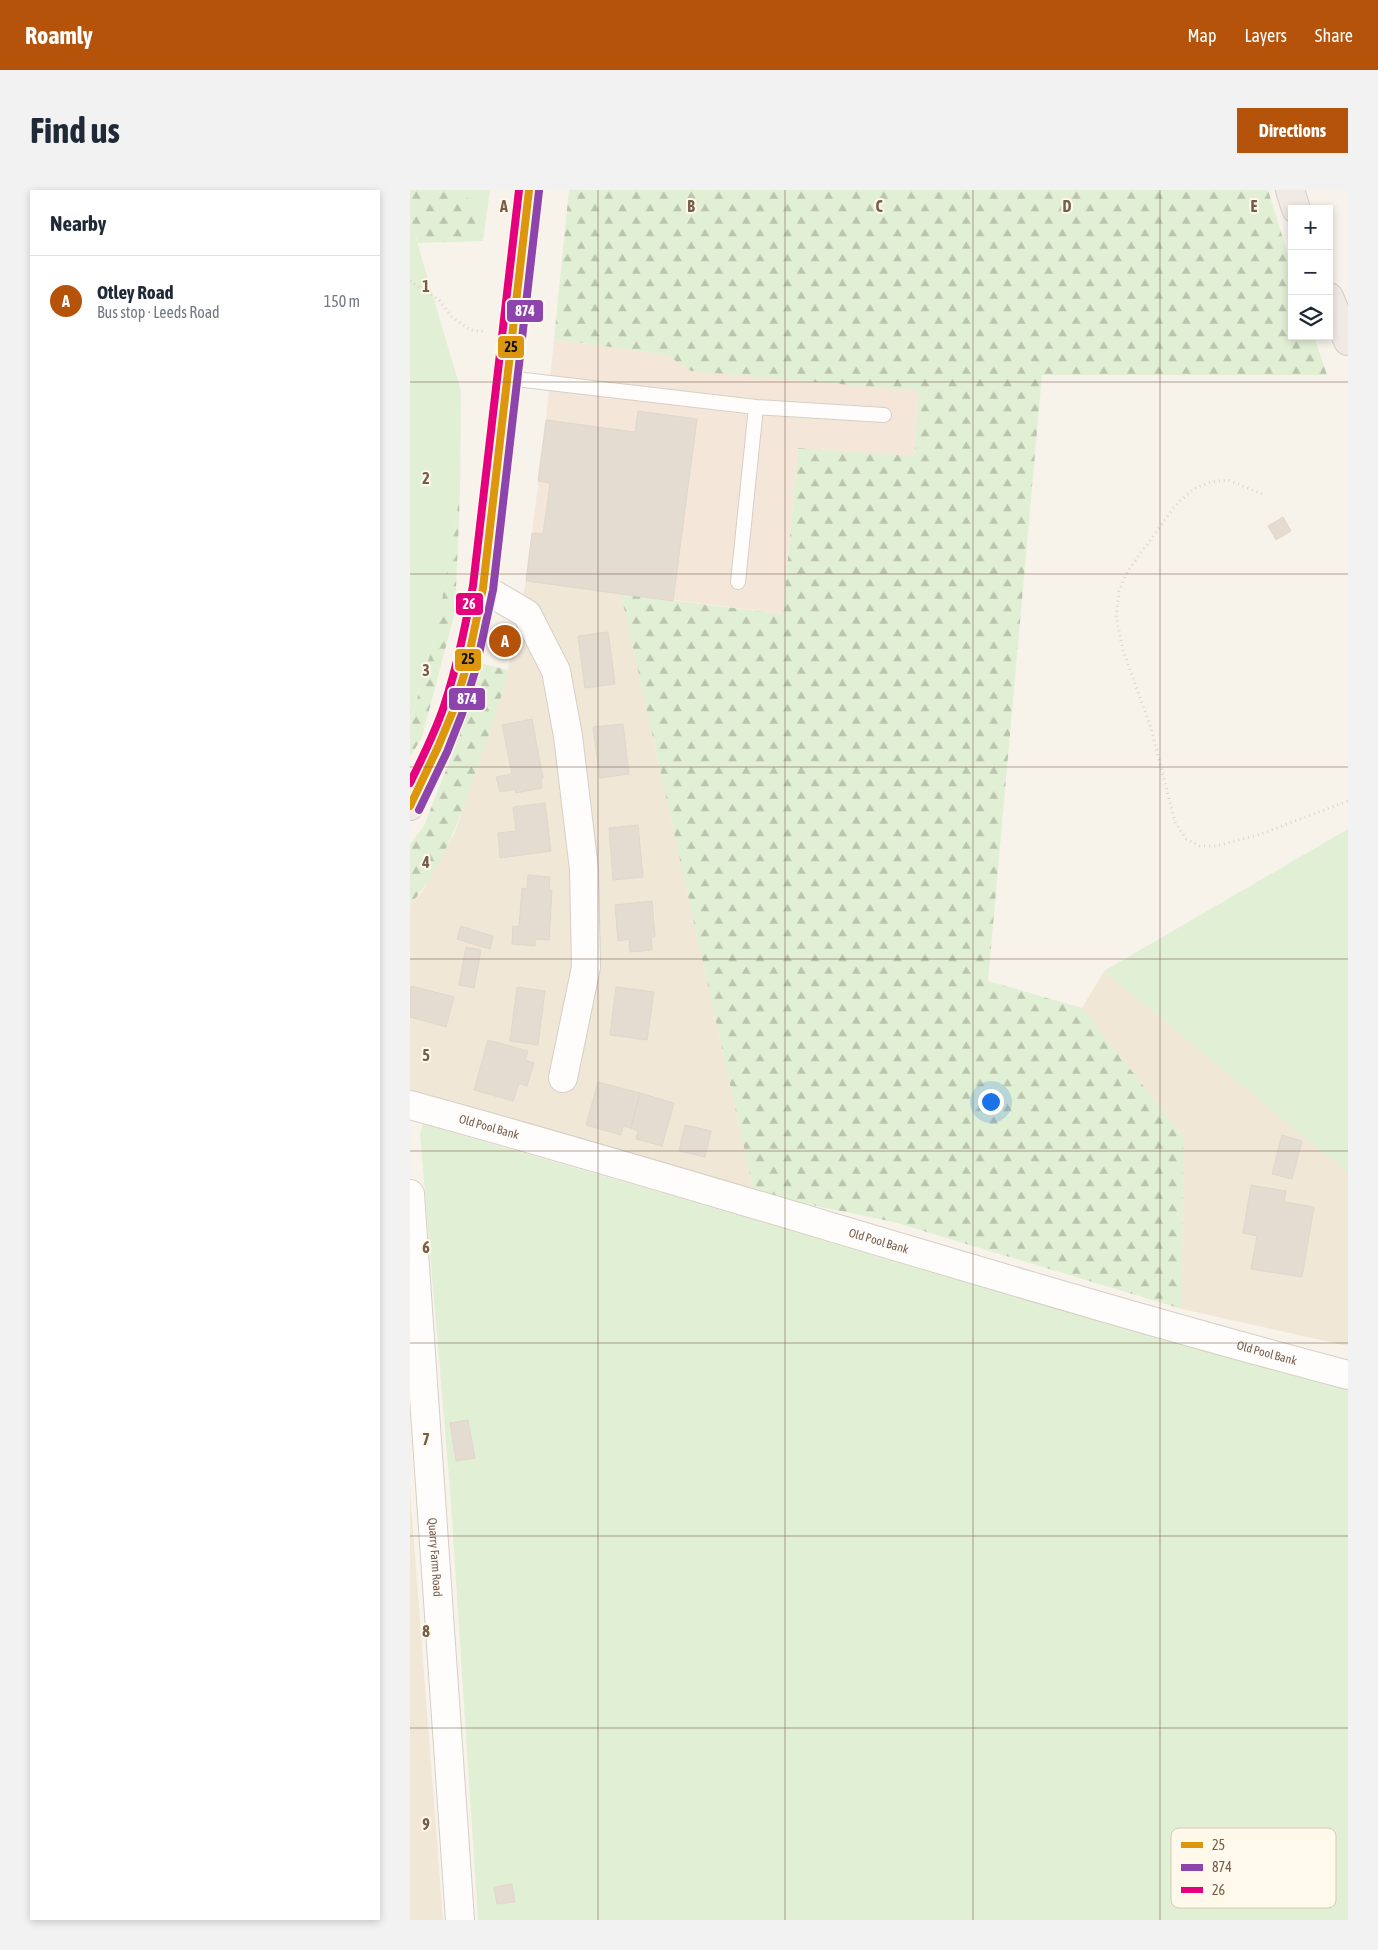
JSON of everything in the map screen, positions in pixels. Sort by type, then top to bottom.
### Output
[{"type":"highway","points":[[410,806],[453,710],[473,640],[482,588],[529,190]]},
{"type":"highway","points":[[1290,190],[1295,205]]},
{"type":"highway","points":[[1333,306],[1348,342]]},
{"type":"street","points":[[482,588],[527,614],[556,671],[568,736],[584,869],[586,967],[563,1078]]},
{"type":"street","name":"Old Pool Bank","points":[[410,1105],[541,1141],[1189,1333],[1348,1375]]},
{"type":"street","name":"Quarry Farm Road","points":[[410,1194],[460,1920]]},
{"type":"lane","points":[[507,378],[756,407],[884,415]]},
{"type":"lane","points":[[738,582],[756,407]]},
{"type":"path","points":[[410,281],[439,300],[450,316],[470,330],[512,336]]},
{"type":"path","points":[[1262,494],[1228,480],[1211,482],[1193,489],[1175,506],[1127,572],[1118,591],[1116,617],[1123,650],[1151,728],[1176,822],[1186,839],[1200,846],[1215,846],[1258,835],[1348,801]]},
{"type":"shaded area","points":[[554,339],[667,355],[691,371],[919,390],[914,456],[798,449],[783,614],[526,581]]},
{"type":"shaded area","points":[[526,581],[621,594],[754,1193],[410,1090],[410,905],[422,892],[454,834],[502,696]]},
{"type":"shaded area","points":[[1104,971],[1348,1173],[1348,1346],[1182,1309],[1183,1136],[1082,1008]]},
{"type":"shaded area","points":[[410,1490],[443,1920],[410,1920]]},
{"type":"green space","points":[[410,190],[465,190],[483,241],[418,243],[410,218]]},
{"type":"green space","points":[[465,190],[490,190],[483,241]]},
{"type":"green space","points":[[569,190],[1268,190],[1288,255],[1288,340],[1315,340],[1327,375],[1042,375],[988,981],[1082,1008],[1183,1136],[1182,1309],[894,1222],[754,1193],[621,594],[783,614],[798,448],[914,456],[919,391],[691,371],[667,355],[554,339]]},
{"type":"green space","points":[[410,218],[461,391],[460,494],[437,630],[410,723]]},
{"type":"green space","points":[[460,494],[455,612],[422,737],[410,757],[410,724],[437,630]]},
{"type":"green space","points":[[480,663],[508,670],[502,694],[451,838],[433,873],[410,905],[410,844],[424,826],[472,704]]},
{"type":"green space","points":[[1348,829],[1348,1173],[1104,971]]},
{"type":"green space","points":[[423,1124],[1322,1383],[1348,1388],[1348,1920],[478,1920],[450,1489],[420,1134]]},
{"type":"building","points":[[638,411],[697,419],[673,601],[526,581],[532,533],[543,534],[550,483],[538,481],[546,420],[635,432]]},
{"type":"building","points":[[1283,517],[1291,531],[1276,540],[1268,526]]},
{"type":"building","points":[[608,632],[615,684],[585,688],[578,636]]},
{"type":"building","points":[[532,719],[543,778],[541,779],[542,788],[516,793],[515,789],[500,792],[496,777],[512,774],[502,725]]},
{"type":"building","points":[[623,724],[629,774],[600,778],[593,727]]},
{"type":"building","points":[[545,803],[551,851],[500,858],[498,833],[516,831],[513,807]]},
{"type":"building","points":[[638,825],[643,877],[613,880],[609,828]]},
{"type":"building","points":[[528,875],[550,877],[549,890],[552,890],[549,940],[535,939],[535,946],[512,944],[513,926],[519,927],[522,888],[527,889]]},
{"type":"building","points":[[652,901],[655,937],[651,937],[652,950],[630,952],[629,939],[618,941],[615,905]]},
{"type":"building","points":[[461,926],[493,936],[490,949],[457,939]]},
{"type":"building","points":[[466,947],[481,950],[474,988],[459,985]]},
{"type":"building","points":[[411,986],[454,997],[446,1027],[410,1017]]},
{"type":"building","points":[[517,987],[545,991],[538,1045],[510,1041]]},
{"type":"building","points":[[616,987],[654,992],[647,1040],[610,1035]]},
{"type":"building","points":[[488,1040],[528,1051],[525,1060],[534,1063],[527,1086],[519,1083],[513,1101],[474,1090]]},
{"type":"building","points":[[598,1082],[640,1093],[631,1128],[623,1126],[621,1135],[586,1125]]},
{"type":"building","points":[[640,1093],[674,1103],[662,1146],[636,1139],[638,1131],[631,1128]]},
{"type":"building","points":[[685,1125],[711,1131],[705,1157],[679,1151]]},
{"type":"building","points":[[1282,1135],[1302,1141],[1292,1179],[1272,1174]]},
{"type":"building","points":[[1251,1185],[1286,1191],[1284,1202],[1314,1207],[1302,1277],[1251,1269],[1257,1236],[1243,1233]]},
{"type":"building","points":[[468,1420],[475,1458],[456,1461],[450,1423]]},
{"type":"building","points":[[512,1884],[515,1902],[497,1904],[494,1887]]},
{"type":"transit line","name":"26","points":[[410,783],[432,736],[449,691],[473,586],[519,190]]},
{"type":"transit line","name":"25","points":[[410,806],[453,711],[467,665],[483,588],[529,190]]},
{"type":"transit line","name":"874","points":[[419,810],[447,752],[462,714],[476,668],[493,590],[539,191]]},
{"type":"place","name":"Otley Road","points":[[505,641]]}]
